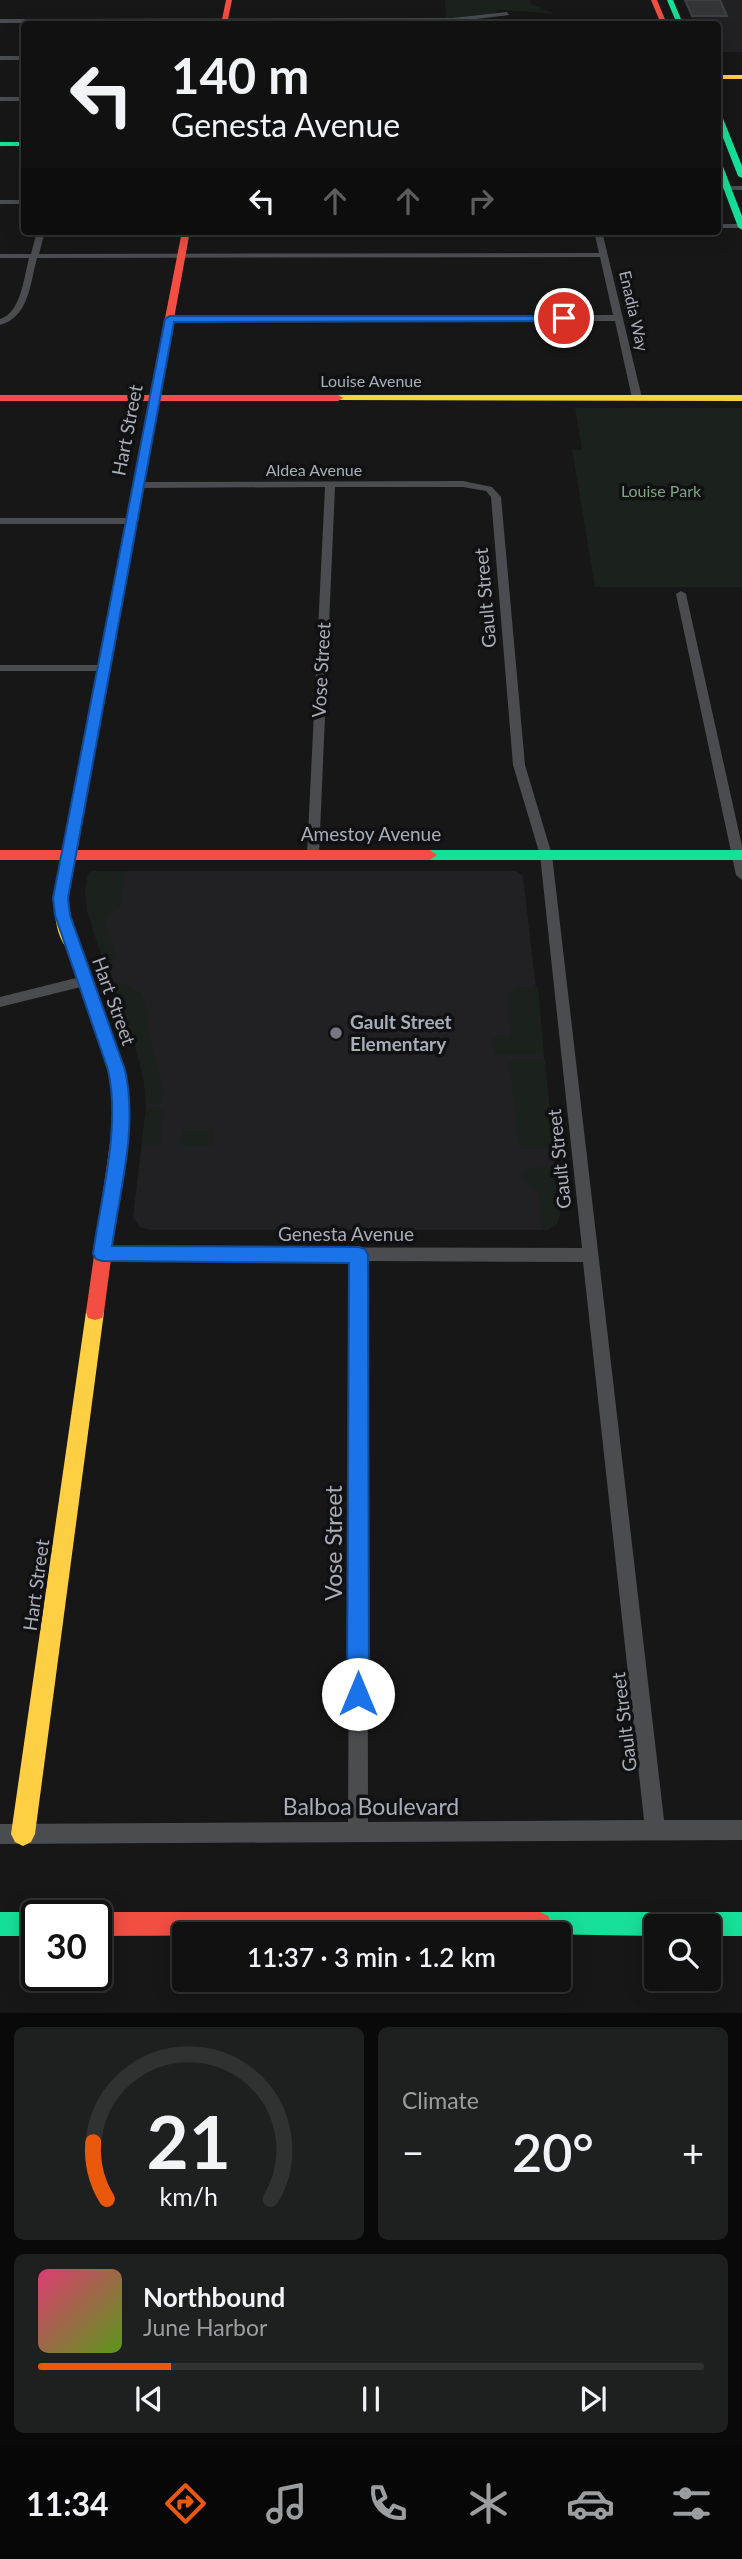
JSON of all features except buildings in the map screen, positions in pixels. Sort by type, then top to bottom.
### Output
[{"type":"street","points":[[224,21],[229,0]]},
{"type":"street","points":[[654,0],[663,21]]},
{"type":"street","points":[[670,0],[679,21]]},
{"type":"street","points":[[376,21],[452,20],[508,14]]},
{"type":"street","points":[[0,21],[21,21]]},
{"type":"street","points":[[0,58],[21,58]]},
{"type":"street","points":[[721,77],[742,77]]},
{"type":"street","points":[[0,99],[21,99]]},
{"type":"street","points":[[721,124],[742,176]]},
{"type":"street","points":[[0,144],[21,144]]},
{"type":"street","points":[[721,168],[735,188],[742,226],[721,226]]},
{"type":"street","points":[[0,202],[21,202]]},
{"type":"street","points":[[1,322],[10,319],[18,311],[40,235]]},
{"type":"street","name":"Hart Street","points":[[23,1835],[122,1115],[117,1070],[60,907],[185,235]]},
{"type":"street","name":"Enadia Way","points":[[599,235],[637,398]]},
{"type":"street","points":[[0,256],[603,255]]},
{"type":"street","points":[[170,319],[619,318]]},
{"type":"street","name":"Louise Avenue","points":[[0,398],[742,398]]},
{"type":"street","name":"Aldea Avenue","points":[[138,485],[463,484],[489,489]]},
{"type":"street","name":"Vose Street","points":[[313,855],[330,485]]},
{"type":"street","name":"Gault Street","points":[[489,489],[494,493],[497,505],[519,765],[546,855],[655,1830]]},
{"type":"street","points":[[0,521],[130,521]]},
{"type":"street","points":[[681,594],[740,855],[742,875]]},
{"type":"street","points":[[0,668],[103,668]]},
{"type":"street","name":"Amestoy Avenue","points":[[0,855],[740,855]]},
{"type":"street","points":[[0,1003],[84,981]]},
{"type":"street","name":"Genesta Avenue","points":[[102,1254],[589,1255]]},
{"type":"street","name":"Vose Street","points":[[358,1831],[359,1255]]},
{"type":"street","name":"Balboa Boulevard","points":[[0,1834],[742,1830]]},
{"type":"street","points":[[0,1924],[21,1924]]},
{"type":"street","points":[[112,1924],[742,1924]]},
{"type":"shaded area","points":[[684,0],[742,0],[742,52],[721,52],[721,21],[694,21]]},
{"type":"shaded area","name":"Gault Street Elementary","points":[[92,871],[516,871],[523,876],[555,1153],[560,1214],[557,1224],[547,1230],[149,1230],[140,1227],[133,1217],[146,1108],[145,1081],[139,1056],[87,911],[85,893],[88,874]]},
{"type":"green space","points":[[445,0],[530,0],[531,4],[555,14],[502,10],[492,14],[446,19]]},
{"type":"green space","name":"Louise Park","points":[[575,408],[742,408],[742,587],[595,587],[572,450],[582,450]]},
{"type":"green space","points":[[92,871],[125,871],[120,906],[104,921],[117,956],[106,967],[88,910],[88,874]]},
{"type":"green space","points":[[112,982],[141,993],[149,1010],[147,1026],[163,1089],[162,1103],[146,1104],[142,1072]]},
{"type":"green space","points":[[514,987],[538,987],[544,1054],[494,1054],[493,1037],[511,1037],[508,991],[514,991]]},
{"type":"green space","points":[[509,1060],[545,1060],[553,1146],[519,1147]]},
{"type":"green space","points":[[146,1108],[163,1108],[160,1145],[141,1145]]},
{"type":"green space","points":[[183,1129],[214,1129],[213,1146],[181,1146]]},
{"type":"green space","points":[[531,1167],[556,1167],[560,1206],[556,1223],[551,1228],[542,1230],[538,1189],[527,1184],[523,1173]]},
{"type":"traffic: fast","points":[[670,0],[679,21]]},
{"type":"traffic: fast","points":[[721,124],[742,176]]},
{"type":"traffic: fast","points":[[0,144],[21,144]]},
{"type":"traffic: fast","points":[[721,172],[742,227]]},
{"type":"traffic: fast","points":[[430,855],[742,855]]},
{"type":"traffic: fast","points":[[0,1924],[21,1924]]},
{"type":"traffic: fast","points":[[571,1924],[742,1924]]},
{"type":"traffic: slow","points":[[721,77],[742,77]]},
{"type":"traffic: slow","points":[[338,398],[742,398]]},
{"type":"traffic: slow","points":[[73,946],[62,916],[61,898],[106,658]]},
{"type":"traffic: slow","points":[[23,1834],[95,1312]]},
{"type":"traffic: jam","points":[[225,21],[229,0]]},
{"type":"traffic: jam","points":[[654,0],[663,21]]},
{"type":"traffic: jam","points":[[106,658],[185,235]]},
{"type":"traffic: jam","points":[[0,398],[338,398]]},
{"type":"traffic: jam","points":[[0,855],[430,855]]},
{"type":"traffic: jam","points":[[73,946],[117,1070],[122,1115],[95,1312]]},
{"type":"traffic: jam","points":[[112,1924],[172,1924]]},
{"type":"place","name":"Gault Street Elementary","points":[[336,1033]]},
{"type":"route","points":[[358,1694],[359,1255],[102,1254],[122,1115],[121,1091],[117,1070],[62,915],[61,898],[170,319],[564,318]]}]
